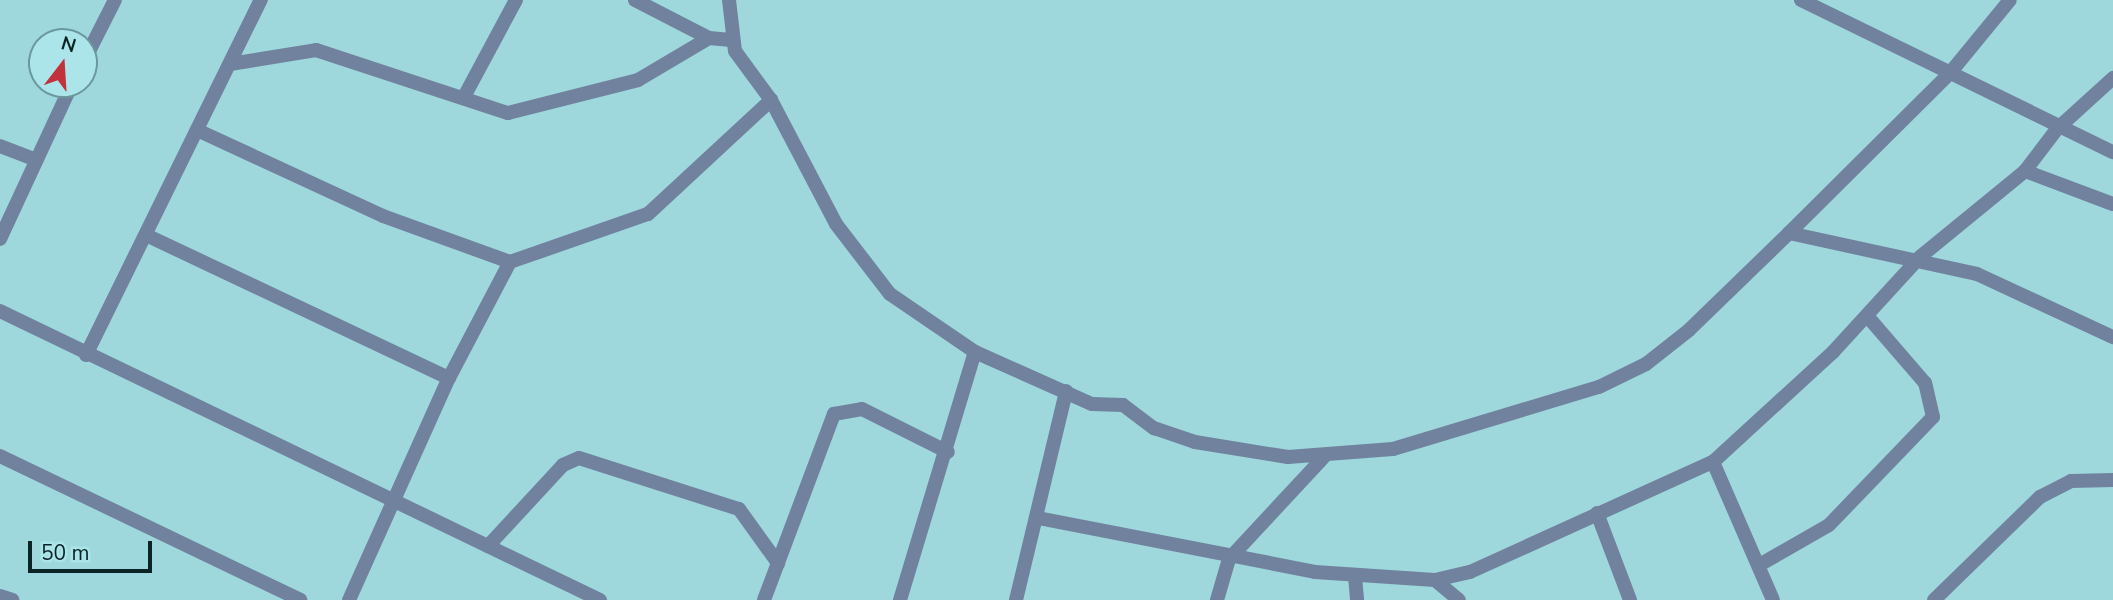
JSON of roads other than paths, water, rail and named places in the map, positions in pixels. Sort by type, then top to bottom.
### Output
[{"type":"street","points":[[98,33],[115,0]]},
{"type":"street","points":[[86,355],[261,0]]},
{"type":"street","points":[[465,95],[516,0]]},
{"type":"street","points":[[635,0],[709,38],[731,40]]},
{"type":"street","points":[[729,0],[731,40],[771,100],[836,225],[890,294],[975,352],[1092,404],[1123,405],[1154,428],[1195,442],[1323,458],[1393,449],[1599,387],[1646,364],[1689,330],[1950,73],[2010,0]]},
{"type":"street","points":[[1801,0],[2057,129],[2113,152]]},
{"type":"street","points":[[230,65],[316,50],[465,95],[500,112],[517,111],[638,80],[709,38]]},
{"type":"street","points":[[1038,518],[1229,559],[1355,576],[1435,580],[1470,572],[1713,462],[1868,317],[1920,257],[2025,171],[2057,129],[2113,78]]},
{"type":"street","points":[[0,239],[65,98]]},
{"type":"street","points":[[197,130],[383,216],[510,262],[648,214],[771,100]]},
{"type":"street","points":[[0,146],[36,160]]},
{"type":"street","points":[[2025,171],[2113,204]]},
{"type":"street","points":[[1789,233],[1920,257],[1977,274],[2113,337]]},
{"type":"street","points":[[146,235],[449,378]]},
{"type":"street","points":[[349,600],[449,378],[510,262]]},
{"type":"street","points":[[0,311],[86,355],[600,600]]},
{"type":"street","points":[[1761,564],[1829,525],[1933,416],[1925,383],[1868,317]]},
{"type":"street","points":[[900,600],[948,452],[975,352]]},
{"type":"street","points":[[1016,600],[1038,518],[1066,391]]},
{"type":"street","points":[[764,600],[834,414],[862,409],[948,452]]},
{"type":"street","points":[[0,456],[300,600]]},
{"type":"street","points":[[488,546],[563,465],[579,458],[738,509],[778,563]]},
{"type":"street","points":[[1217,600],[1229,559],[1256,523],[1323,458]]},
{"type":"street","points":[[1713,462],[1761,564],[1773,600]]},
{"type":"street","points":[[1934,600],[2040,497],[2071,481],[2113,480]]},
{"type":"street","points":[[1597,513],[1630,600]]},
{"type":"street","points":[[1355,576],[1357,600]]},
{"type":"street","points":[[1435,580],[1459,600]]},
{"type":"street","points":[[0,596],[12,600]]}]
